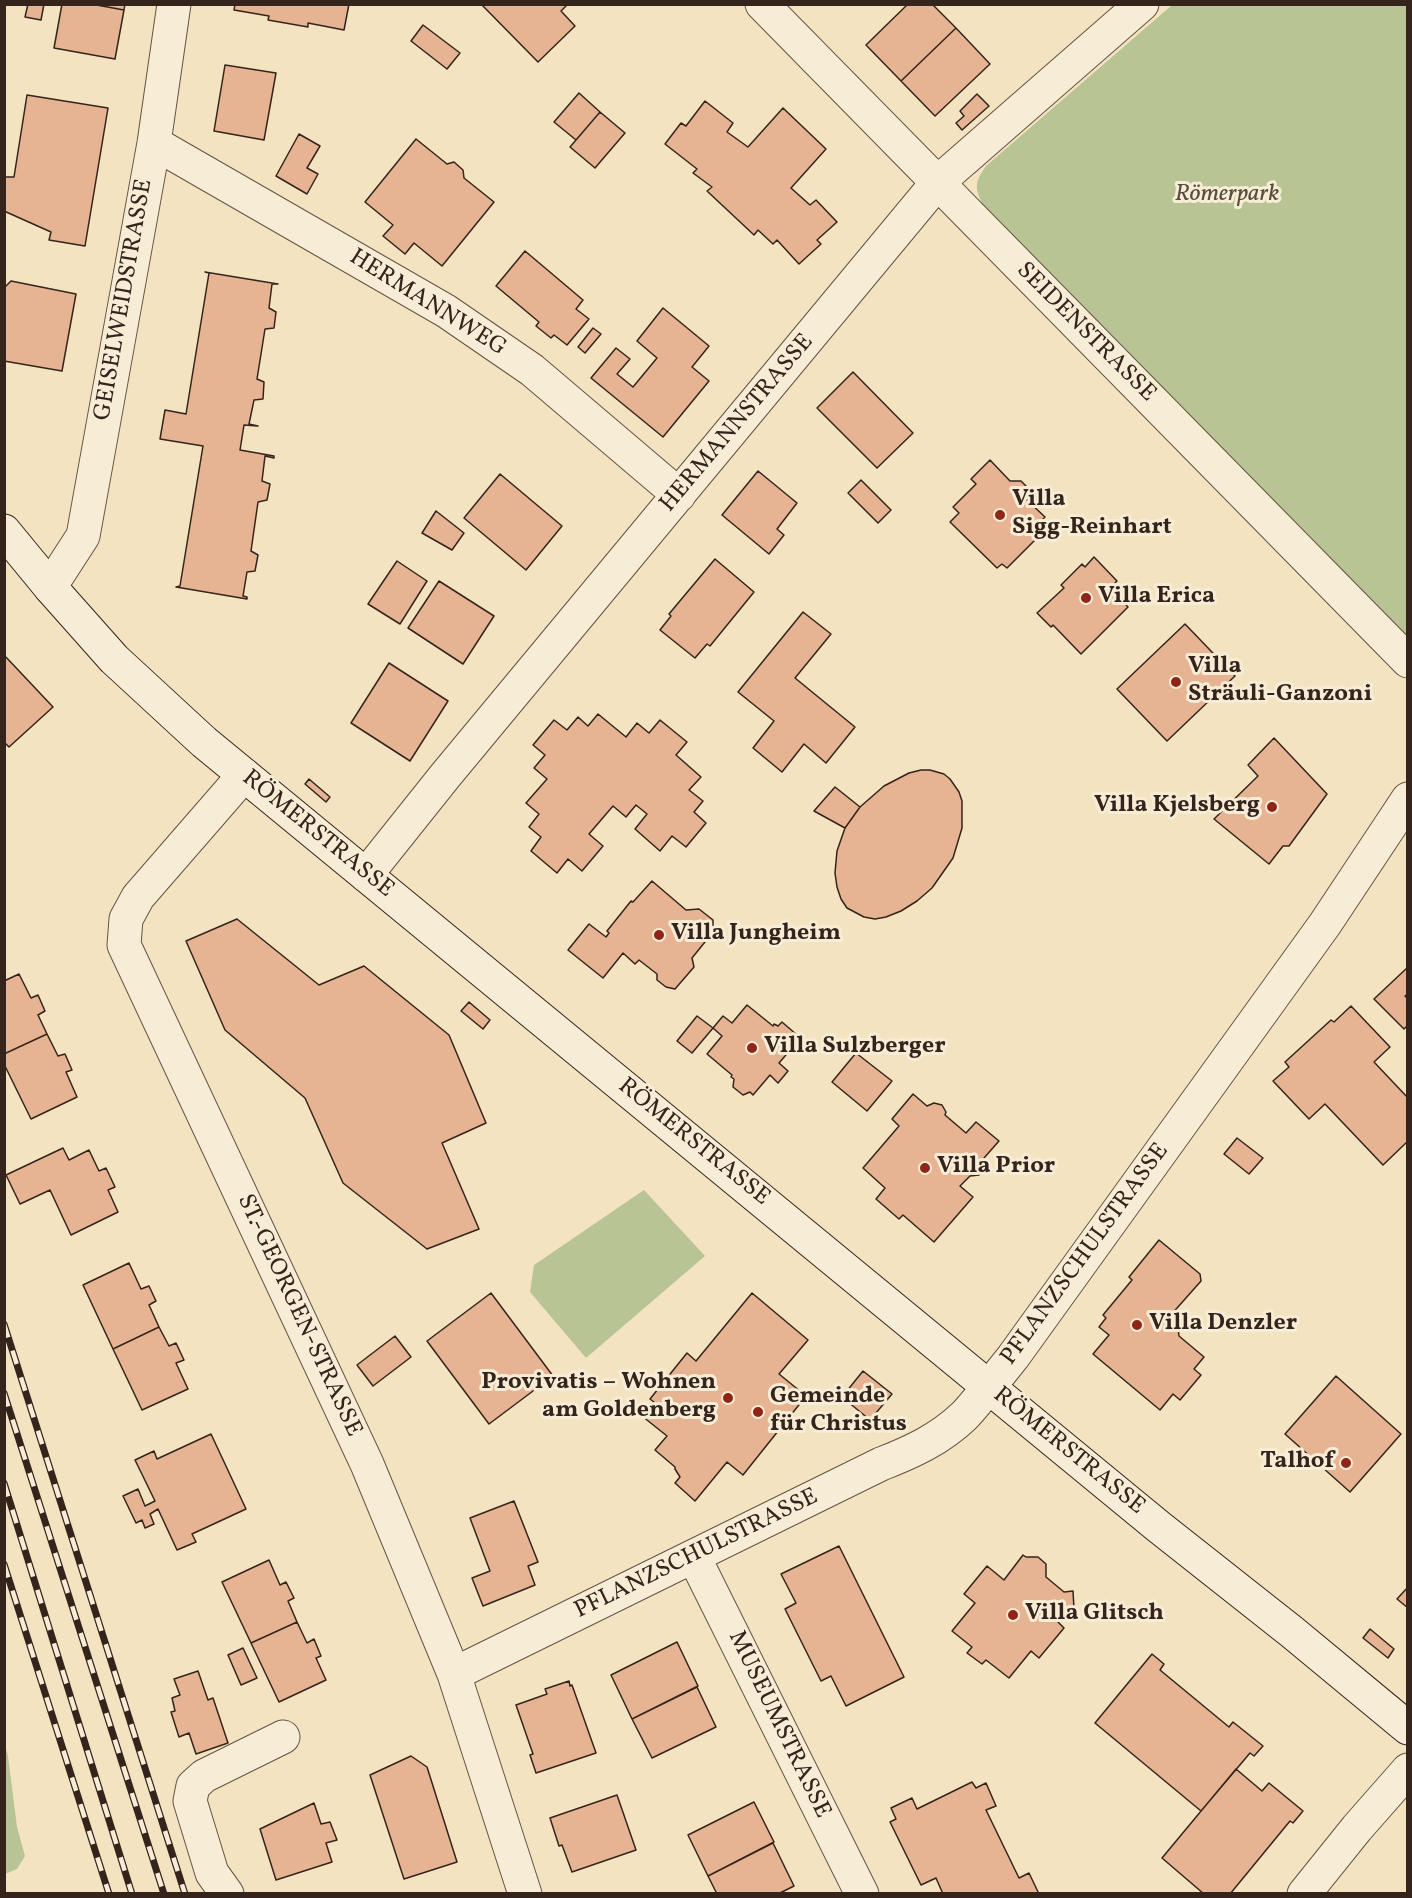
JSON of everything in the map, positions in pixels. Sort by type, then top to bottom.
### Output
[{"type":"street","name":"GEISELWEIDSTRASSE","points":[[50,587],[83,536],[154,143],[174,4]]},
{"type":"street","name":"SEIDENSTRASSE","points":[[762,4],[1407,661]]},
{"type":"street","name":"HERMANNSTRASSE","points":[[366,875],[445,776],[937,183],[1142,4]]},
{"type":"street","name":"HERMANNWEG","points":[[154,143],[446,310],[532,370],[679,495]]},
{"type":"street","name":"RÖMERSTRASSE","points":[[4,531],[114,659],[204,742],[988,1387],[1292,1632],[1407,1728]]},
{"type":"street","name":"ST.-GEORGEN-STRASSE","points":[[244,775],[138,897],[126,919],[124,945],[361,1450],[454,1674],[525,1893]]},
{"type":"street","name":"PFLANZSCHULSTRASSE","points":[[454,1674],[928,1443],[946,1432],[965,1415],[1020,1347],[1325,924],[1407,799]]},
{"type":"street","name":"MUSEUMSTRASSE","points":[[694,1557],[862,1893]]},
{"type":"street","points":[[227,1893],[212,1873],[190,1801],[193,1786],[204,1776],[283,1737]]},
{"type":"street","points":[[1304,1893],[1407,1770]]},
{"type":"green space","name":"Römerpark","points":[[1172,5],[1407,5],[1407,638],[983,205],[978,194],[978,181],[986,166]]},
{"type":"green space","points":[[644,1190],[705,1256],[586,1358],[530,1292],[534,1265]]},
{"type":"green space","points":[[5,1745],[17,1827],[25,1856],[17,1869],[5,1874]]},
{"type":"building","points":[[28,4],[44,4],[41,20],[25,17]]},
{"type":"building","points":[[62,4],[91,4],[124,10],[115,59],[54,48]]},
{"type":"building","points":[[91,4],[125,4],[124,10]]},
{"type":"building","points":[[235,4],[349,4],[344,30],[308,23],[308,27],[268,20],[269,16],[234,10]]},
{"type":"building","points":[[481,4],[568,4],[561,11],[575,26],[538,62]]},
{"type":"building","points":[[908,4],[932,4],[956,28],[901,81],[866,45]]},
{"type":"building","points":[[423,25],[460,53],[447,69],[411,41]]},
{"type":"building","points":[[956,28],[990,64],[935,116],[901,81]]},
{"type":"building","points":[[225,65],[276,73],[264,140],[214,131]]},
{"type":"building","points":[[579,93],[600,112],[576,140],[554,122]]},
{"type":"building","points":[[977,94],[989,106],[962,130],[956,123],[964,116],[960,111]]},
{"type":"building","points":[[27,95],[108,108],[85,246],[49,240],[51,232],[4,211],[4,177],[14,177]]},
{"type":"building","points":[[705,101],[733,123],[727,132],[748,147],[783,108],[826,149],[791,188],[810,205],[816,200],[837,222],[817,240],[821,244],[799,264],[777,240],[773,244],[758,230],[754,235],[707,191],[712,187],[693,173],[697,169],[665,144],[681,123],[686,126]]},
{"type":"building","points":[[600,112],[625,133],[595,168],[570,147]]},
{"type":"building","points":[[299,134],[320,146],[307,168],[318,174],[307,194],[276,176]]},
{"type":"building","points":[[416,139],[447,164],[454,162],[463,170],[464,178],[494,202],[442,266],[414,243],[405,254],[383,236],[393,225],[365,202]]},
{"type":"building","points":[[525,251],[583,300],[576,309],[589,319],[567,345],[554,335],[551,338],[536,326],[539,322],[496,286]]},
{"type":"building","points":[[205,272],[278,284],[272,284],[269,308],[276,312],[274,328],[265,329],[257,379],[264,382],[263,399],[254,400],[249,424],[258,426],[244,425],[240,450],[274,456],[274,458],[265,456],[262,481],[270,484],[267,500],[258,502],[251,551],[258,555],[255,571],[247,572],[243,596],[247,599],[176,587],[180,586],[203,446],[160,439],[165,410],[186,414],[209,273]]},
{"type":"building","points":[[11,281],[76,294],[62,371],[4,361],[4,288]]},
{"type":"building","points":[[663,308],[709,346],[692,367],[709,381],[663,437],[591,378],[616,348],[630,359],[617,374],[633,387],[657,358],[637,341]]},
{"type":"building","points":[[593,328],[601,334],[585,353],[578,347]]},
{"type":"building","points":[[853,372],[913,433],[877,468],[817,408]]},
{"type":"building","name":"Villa Sigg-Reinhart","points":[[990,460],[1010,481],[1021,481],[1028,488],[1027,500],[1045,517],[1034,528],[1040,535],[1007,568],[1002,564],[997,568],[950,522],[959,513],[953,507],[976,484],[971,479]]},
{"type":"building","points":[[758,471],[797,503],[777,529],[784,535],[769,554],[722,515]]},
{"type":"building","points":[[500,474],[562,526],[526,570],[464,518]]},
{"type":"building","points":[[861,480],[891,510],[878,523],[848,493]]},
{"type":"building","points":[[436,511],[464,533],[452,550],[422,533]]},
{"type":"building","name":"Villa Erica","points":[[1094,557],[1117,581],[1110,588],[1128,607],[1081,654],[1053,625],[1051,627],[1037,613],[1064,588],[1061,585],[1082,564],[1085,567]]},
{"type":"building","points":[[715,559],[754,592],[710,646],[707,644],[695,658],[660,630],[671,616],[669,614]]},
{"type":"building","points":[[397,561],[427,581],[400,624],[368,604]]},
{"type":"building","points":[[439,581],[494,616],[463,664],[408,628]]},
{"type":"building","points":[[803,612],[831,634],[795,678],[855,727],[826,763],[804,744],[782,772],[753,748],[774,721],[738,692]]},
{"type":"building","name":"Villa Sträuli-Ganzoni","points":[[1185,624],[1235,676],[1167,741],[1117,689]]},
{"type":"building","points":[[4,655],[53,707],[9,747],[4,742]]},
{"type":"building","points":[[389,663],[448,701],[410,761],[351,723]]},
{"type":"building","points":[[598,714],[626,737],[637,723],[649,733],[660,720],[687,742],[676,755],[701,777],[689,790],[703,801],[694,812],[706,823],[686,847],[672,836],[660,851],[635,829],[647,814],[636,805],[626,817],[613,806],[589,834],[603,846],[582,871],[568,859],[557,873],[531,851],[541,837],[529,827],[539,814],[526,803],[547,779],[534,768],[545,755],[533,745],[554,720],[567,730],[578,717],[588,726]]},
{"type":"building","name":"Villa Kjelsberg","points":[[1274,738],[1327,794],[1289,846],[1283,846],[1269,864],[1214,819],[1258,776],[1248,765]]},
{"type":"building","points":[[921,770],[944,774],[959,792],[962,801],[962,828],[953,858],[932,888],[917,901],[886,917],[875,919],[864,917],[847,908],[837,887],[835,873],[837,851],[845,828],[860,807],[884,786],[909,773]]},
{"type":"building","points":[[309,779],[330,797],[326,802],[305,784]]},
{"type":"building","points":[[835,787],[860,807],[845,828],[814,811]]},
{"type":"building","name":"Villa Jungheim","points":[[652,881],[686,910],[699,909],[713,920],[713,932],[692,958],[694,967],[675,989],[666,987],[657,980],[657,974],[639,960],[635,964],[623,953],[603,978],[568,950],[589,924],[606,937],[609,933],[607,931],[631,901],[633,902]]},
{"type":"building","points":[[237,919],[319,985],[364,966],[449,1035],[486,1123],[442,1143],[479,1229],[427,1249],[343,1183],[305,1098],[225,1030],[186,941]]},
{"type":"building","points":[[1408,967],[1408,994],[1405,996],[1408,999],[1408,1025],[1404,1029],[1374,999]]},
{"type":"building","points":[[19,974],[31,998],[38,995],[45,1011],[38,1015],[47,1034],[4,1054],[4,981]]},
{"type":"building","points":[[469,1002],[490,1020],[483,1029],[461,1011]]},
{"type":"building","name":"Villa Sulzberger","points":[[747,1005],[773,1026],[774,1024],[778,1026],[782,1022],[797,1035],[793,1039],[797,1042],[779,1063],[788,1071],[778,1083],[770,1075],[753,1095],[750,1092],[743,1095],[733,1087],[732,1075],[707,1054],[722,1036],[713,1028],[723,1016],[732,1023]]},
{"type":"building","points":[[1351,1006],[1390,1047],[1374,1062],[1408,1098],[1408,1141],[1383,1165],[1325,1104],[1309,1119],[1273,1081],[1289,1067],[1285,1062],[1331,1020],[1334,1022]]},
{"type":"building","points":[[697,1016],[713,1028],[692,1053],[677,1041]]},
{"type":"building","points":[[47,1034],[58,1056],[65,1054],[72,1070],[66,1072],[77,1097],[31,1119],[4,1064],[4,1054]]},
{"type":"building","points":[[856,1053],[892,1081],[867,1111],[832,1082]]},
{"type":"building","name":"Villa Prior","points":[[913,1094],[927,1106],[934,1103],[942,1105],[946,1112],[945,1115],[966,1133],[976,1122],[999,1141],[984,1158],[986,1167],[979,1175],[970,1176],[960,1186],[973,1197],[934,1242],[903,1215],[899,1219],[876,1199],[885,1188],[863,1168],[899,1126],[892,1119]]},
{"type":"building","points":[[1237,1138],[1263,1158],[1249,1174],[1224,1154]]},
{"type":"building","points":[[63,1148],[69,1160],[89,1150],[99,1171],[106,1168],[115,1187],[108,1190],[118,1212],[71,1235],[50,1190],[20,1204],[6,1175]]},
{"type":"building","name":"Villa Denzler","points":[[1159,1240],[1200,1274],[1201,1281],[1170,1316],[1171,1323],[1178,1328],[1179,1336],[1204,1357],[1194,1369],[1201,1375],[1180,1400],[1173,1394],[1160,1410],[1093,1354],[1109,1335],[1099,1327],[1106,1318],[1103,1315],[1132,1280],[1129,1277]]},
{"type":"building","points":[[129,1263],[141,1289],[149,1286],[156,1301],[149,1305],[159,1327],[113,1349],[83,1285]]},
{"type":"building","points":[[491,1293],[553,1376],[489,1424],[427,1341]]},
{"type":"building","name":"Provivatis – Wohnen am Goldenberg","points":[[752,1293],[808,1340],[779,1374],[806,1396],[743,1475],[727,1462],[695,1501],[675,1483],[680,1477],[675,1467],[655,1450],[667,1436],[642,1416],[654,1402],[650,1399],[687,1353],[696,1361]]},
{"type":"building","points":[[159,1327],[169,1346],[176,1343],[184,1360],[176,1363],[188,1389],[142,1410],[113,1349]]},
{"type":"building","points":[[395,1336],[411,1357],[373,1386],[357,1365]]},
{"type":"building","points":[[863,1371],[892,1394],[870,1420],[842,1397]]},
{"type":"building","name":"Talhof","points":[[1336,1376],[1401,1434],[1350,1492],[1285,1434]]},
{"type":"building","points":[[211,1434],[246,1509],[192,1534],[196,1542],[177,1550],[158,1509],[150,1514],[154,1524],[145,1528],[142,1520],[136,1523],[123,1496],[138,1489],[145,1506],[155,1501],[135,1460],[154,1451],[157,1459]]},
{"type":"building","points":[[514,1501],[538,1562],[528,1566],[535,1585],[483,1606],[472,1578],[490,1571],[470,1518]]},
{"type":"building","points":[[839,1546],[904,1677],[846,1706],[831,1676],[821,1681],[785,1609],[796,1603],[781,1574]]},
{"type":"building","name":"Villa Glitsch","points":[[1023,1555],[1038,1557],[1046,1564],[1046,1577],[1064,1592],[1073,1591],[1074,1609],[1067,1609],[1057,1621],[1064,1628],[1039,1658],[1031,1651],[1009,1678],[986,1660],[982,1664],[967,1653],[972,1647],[952,1631],[975,1603],[964,1594],[987,1566],[1004,1580]]},
{"type":"building","points":[[269,1560],[280,1585],[286,1582],[294,1598],[288,1601],[297,1622],[251,1643],[222,1582]]},
{"type":"building","points":[[1408,1587],[1408,1608],[1397,1599]]},
{"type":"building","points":[[297,1622],[307,1643],[314,1639],[321,1656],[316,1658],[326,1680],[279,1702],[251,1643]]},
{"type":"building","points":[[1370,1629],[1394,1649],[1388,1658],[1363,1638]]},
{"type":"building","points":[[677,1642],[698,1686],[632,1719],[611,1675]]},
{"type":"building","points":[[243,1648],[257,1678],[241,1685],[228,1655]]},
{"type":"building","points":[[1152,1654],[1164,1664],[1160,1670],[1229,1727],[1233,1722],[1263,1746],[1254,1756],[1250,1753],[1201,1811],[1095,1723]]},
{"type":"building","points":[[198,1671],[208,1700],[213,1698],[228,1743],[196,1754],[189,1733],[179,1737],[171,1712],[175,1711],[172,1698],[180,1695],[174,1679]]},
{"type":"building","points":[[569,1681],[596,1753],[536,1773],[530,1755],[533,1754],[516,1705],[547,1694],[545,1689]]},
{"type":"building","points":[[697,1687],[716,1727],[652,1758],[632,1719]]},
{"type":"building","points":[[411,1756],[427,1767],[457,1862],[404,1879],[370,1775]]},
{"type":"building","points":[[1236,1769],[1262,1791],[1269,1783],[1303,1811],[1293,1823],[1290,1821],[1230,1894],[1204,1894],[1162,1858]]},
{"type":"building","points":[[972,1782],[976,1788],[986,1783],[996,1806],[986,1810],[1019,1878],[1029,1873],[1039,1894],[943,1894],[936,1878],[921,1885],[890,1822],[896,1819],[891,1808],[912,1798],[917,1809]]},
{"type":"building","points":[[617,1795],[636,1850],[572,1872],[562,1845],[559,1846],[550,1818]]},
{"type":"building","points":[[754,1802],[774,1842],[708,1876],[688,1835]]},
{"type":"building","points":[[314,1803],[321,1824],[330,1822],[337,1840],[326,1843],[332,1862],[276,1880],[260,1829]]},
{"type":"building","points":[[773,1843],[794,1886],[778,1894],[717,1894],[708,1876]]},
{"type":"railway","points":[[4,1324],[185,1894]]},
{"type":"railway","points":[[4,1393],[164,1894]]},
{"type":"railway","points":[[4,1483],[132,1894]]},
{"type":"railway","points":[[4,1564],[109,1894]]},
{"type":"place","name":"Villa Sigg-Reinhart","points":[[1000,515]]},
{"type":"place","name":"Villa Erica","points":[[1086,598]]},
{"type":"place","name":"Villa Sträuli-Ganzoni","points":[[1176,682]]},
{"type":"place","name":"Villa Kjelsberg","points":[[1272,807]]},
{"type":"place","name":"Villa Jungheim","points":[[659,935]]},
{"type":"place","name":"Villa Sulzberger","points":[[752,1048]]},
{"type":"place","name":"Villa Prior","points":[[925,1168]]},
{"type":"place","name":"Villa Denzler","points":[[1137,1325]]},
{"type":"place","name":"Provivatis – Wohnen am Goldenberg","points":[[728,1398]]},
{"type":"place","name":"Gemeinde für Christus","points":[[758,1412]]},
{"type":"place","name":"Talhof","points":[[1346,1463]]},
{"type":"place","name":"Villa Glitsch","points":[[1013,1615]]}]
